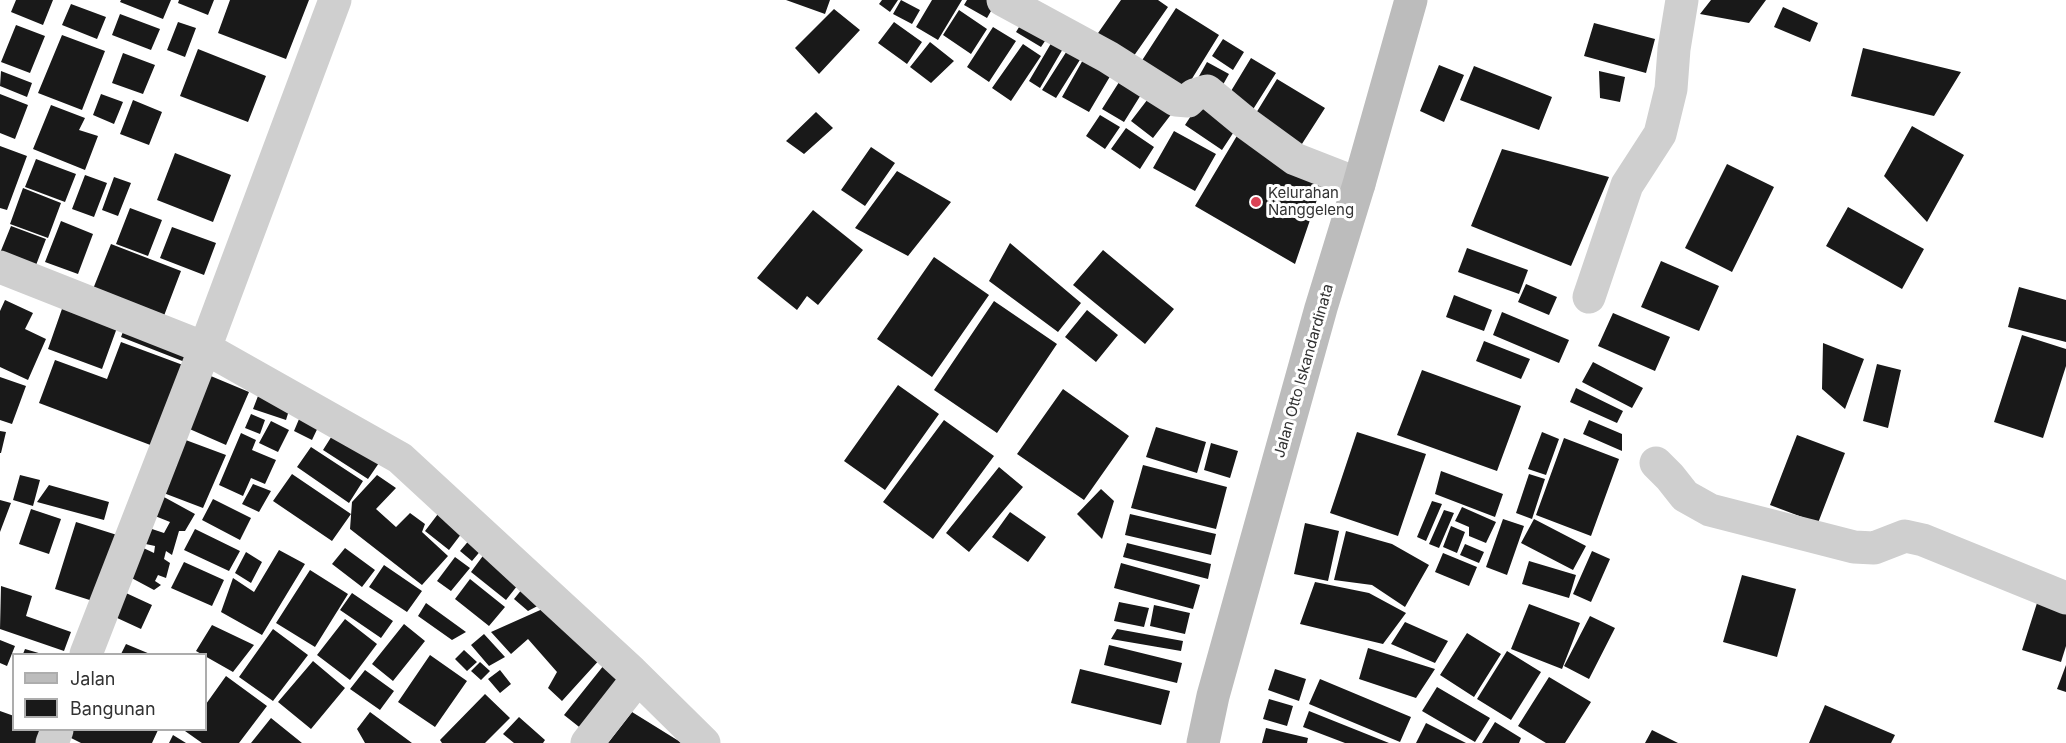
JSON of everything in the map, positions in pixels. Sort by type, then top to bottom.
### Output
[{"type":"main road","name":"Jalan Otto Iskandardinata","points":[[1203,743],[1213,696],[1321,308],[1411,0]]},
{"type":"street","points":[[86,653],[205,348],[335,0]]},
{"type":"street","points":[[1003,0],[1108,57],[1176,100],[1188,100],[1194,95],[1207,92],[1294,159],[1359,184]]},
{"type":"street","points":[[1589,297],[1627,185],[1660,134],[1671,89],[1674,49],[1682,0]]},
{"type":"street","points":[[0,267],[205,348],[400,458],[638,678],[704,743]]},
{"type":"street","points":[[1656,463],[1685,496],[1710,510],[1854,547],[1875,548],[1905,536],[1923,540],[2066,598]]},
{"type":"street","points":[[587,743],[638,678]]},
{"type":"building","points":[[16,0],[53,0],[43,25],[11,12]]},
{"type":"building","points":[[121,0],[171,0],[163,19],[120,2]]},
{"type":"building","points":[[179,0],[214,0],[208,15],[178,3]]},
{"type":"building","points":[[230,0],[309,0],[286,59],[218,33]]},
{"type":"building","points":[[786,0],[830,0],[825,14]]},
{"type":"building","points":[[882,0],[898,0],[890,12],[879,4]]},
{"type":"building","points":[[901,0],[920,10],[912,24],[893,14]]},
{"type":"building","points":[[932,0],[962,0],[938,40],[916,27]]},
{"type":"building","points":[[967,0],[989,0],[995,4],[987,18],[964,5]]},
{"type":"building","points":[[1121,0],[1158,0],[1168,7],[1131,60],[1096,36]]},
{"type":"building","points":[[1711,0],[1766,0],[1749,23],[1700,14]]},
{"type":"building","points":[[71,4],[106,17],[97,39],[62,25]]},
{"type":"building","points":[[1783,7],[1818,23],[1810,42],[1774,27]]},
{"type":"building","points":[[1176,8],[1219,35],[1185,90],[1141,62]]},
{"type":"building","points":[[834,9],[860,30],[819,74],[795,48]]},
{"type":"building","points":[[959,10],[987,29],[971,54],[943,35]]},
{"type":"building","points":[[120,14],[160,29],[151,50],[112,35]]},
{"type":"building","points":[[1024,19],[1049,35],[1041,47],[1016,32]]},
{"type":"building","points":[[178,22],[196,28],[185,57],[167,50]]},
{"type":"building","points":[[894,22],[922,42],[907,64],[878,43]]},
{"type":"building","points":[[1594,23],[1655,39],[1646,73],[1584,56]]},
{"type":"building","points":[[16,25],[45,36],[30,73],[1,62]]},
{"type":"building","points":[[993,27],[1016,41],[989,82],[967,67]]},
{"type":"building","points":[[62,35],[105,51],[82,110],[38,93]]},
{"type":"building","points":[[1223,39],[1244,52],[1233,70],[1212,56]]},
{"type":"building","points":[[1053,40],[1064,47],[1040,88],[1029,81]]},
{"type":"building","points":[[930,42],[954,61],[931,83],[910,67]]},
{"type":"building","points":[[1023,44],[1041,56],[1011,101],[992,88]]},
{"type":"building","points":[[1070,46],[1083,55],[1056,98],[1042,90]]},
{"type":"building","points":[[1863,48],[1961,72],[1934,116],[1851,96]]},
{"type":"building","points":[[198,49],[266,76],[248,122],[180,96]]},
{"type":"building","points":[[123,53],[155,65],[143,94],[112,83]]},
{"type":"building","points":[[1084,58],[1112,73],[1089,112],[1062,97]]},
{"type":"building","points":[[1251,58],[1276,73],[1252,111],[1228,96]]},
{"type":"building","points":[[1207,62],[1229,74],[1220,90],[1198,78]]},
{"type":"building","points":[[1439,65],[1464,75],[1444,122],[1420,111]]},
{"type":"building","points":[[1474,66],[1552,97],[1539,130],[1460,100]]},
{"type":"building","points":[[1,71],[32,83],[27,97],[0,86]]},
{"type":"building","points":[[1599,71],[1625,77],[1620,102],[1600,98]]},
{"type":"building","points":[[1121,79],[1142,93],[1124,122],[1102,109]]},
{"type":"building","points":[[1277,79],[1325,108],[1300,147],[1253,118]]},
{"type":"building","points":[[1154,91],[1176,108],[1153,138],[1131,121]]},
{"type":"building","points":[[0,94],[28,105],[15,139],[0,133]]},
{"type":"building","points":[[101,94],[123,102],[114,124],[93,115]]},
{"type":"building","points":[[1202,99],[1239,124],[1222,150],[1185,125]]},
{"type":"building","points":[[133,100],[162,112],[149,145],[120,134]]},
{"type":"building","points":[[51,105],[85,118],[79,130],[98,136],[85,170],[33,149]]},
{"type":"building","points":[[816,112],[833,128],[804,154],[786,141]]},
{"type":"building","points":[[1100,115],[1120,127],[1105,149],[1086,136]]},
{"type":"building","points":[[1912,126],[1964,155],[1927,222],[1884,176]]},
{"type":"building","points":[[1126,128],[1154,147],[1140,169],[1111,149]]},
{"type":"building","points":[[1241,129],[1323,182],[1295,264],[1195,206]]},
{"type":"building","points":[[1174,131],[1216,154],[1195,191],[1153,168]]},
{"type":"building","points":[[0,146],[27,156],[7,210],[0,208]]},
{"type":"building","points":[[871,147],[895,163],[865,206],[841,190]]},
{"type":"building","points":[[1502,149],[1609,177],[1571,266],[1471,226]]},
{"type":"building","points":[[175,153],[231,175],[213,222],[157,200]]},
{"type":"building","points":[[36,159],[76,174],[65,202],[25,187]]},
{"type":"building","points":[[1727,164],[1774,187],[1732,272],[1685,248]]},
{"type":"building","points":[[897,171],[951,202],[908,256],[855,228]]},
{"type":"building","points":[[85,175],[107,183],[94,217],[72,209]]},
{"type":"building","points":[[114,177],[131,183],[118,216],[102,210]]},
{"type":"building","points":[[23,188],[61,203],[48,238],[10,224]]},
{"type":"building","points":[[1848,207],[1924,249],[1902,289],[1826,246]]},
{"type":"building","points":[[130,208],[162,220],[148,256],[116,244]]},
{"type":"building","points":[[813,210],[863,250],[818,305],[807,296],[797,310],[757,278]]},
{"type":"building","points":[[61,221],[93,234],[78,274],[45,262]]},
{"type":"building","points":[[11,226],[46,239],[33,273],[0,253]]},
{"type":"building","points":[[172,227],[216,243],[204,275],[160,258]]},
{"type":"building","points":[[1010,243],[1081,303],[1058,332],[989,281]]},
{"type":"building","points":[[111,244],[181,271],[162,321],[91,294]]},
{"type":"building","points":[[1467,248],[1528,270],[1519,294],[1458,272]]},
{"type":"building","points":[[1103,250],[1174,309],[1145,344],[1073,285]]},
{"type":"building","points":[[934,257],[989,295],[932,377],[877,339]]},
{"type":"building","points":[[1661,261],[1719,286],[1699,331],[1641,307]]},
{"type":"building","points":[[1526,284],[1557,297],[1549,315],[1518,302]]},
{"type":"building","points":[[2019,287],[2066,300],[2066,342],[2008,327]]},
{"type":"building","points":[[1454,295],[1492,310],[1484,331],[1446,317]]},
{"type":"building","points":[[5,300],[33,313],[25,329],[46,339],[28,380],[0,367],[0,311]]},
{"type":"building","points":[[994,301],[1057,344],[997,433],[934,390]]},
{"type":"building","points":[[63,306],[118,325],[102,369],[48,349]]},
{"type":"building","points":[[1087,310],[1118,335],[1096,362],[1065,337]]},
{"type":"building","points":[[1502,312],[1569,340],[1559,363],[1493,335]]},
{"type":"building","points":[[1613,313],[1670,337],[1655,371],[1598,346]]},
{"type":"building","points":[[126,324],[195,351],[190,364],[121,337]]},
{"type":"building","points":[[2022,335],[2066,349],[2066,366],[2043,438],[1994,422]]},
{"type":"building","points":[[1484,341],[1530,359],[1521,379],[1476,361]]},
{"type":"building","points":[[121,342],[191,368],[161,449],[39,403],[55,360],[107,379]]},
{"type":"building","points":[[1823,343],[1864,359],[1845,409],[1822,389]]},
{"type":"building","points":[[1593,362],[1643,388],[1632,408],[1582,382]]},
{"type":"building","points":[[1877,364],[1901,370],[1888,428],[1863,421]]},
{"type":"building","points":[[1422,370],[1521,406],[1497,471],[1397,435]]},
{"type":"building","points":[[206,374],[249,392],[226,445],[185,427]]},
{"type":"building","points":[[0,377],[26,386],[12,424],[0,420]]},
{"type":"building","points":[[898,385],[939,414],[885,490],[844,461]]},
{"type":"building","points":[[1576,388],[1623,411],[1617,423],[1570,402]]},
{"type":"building","points":[[1063,389],[1129,436],[1084,500],[1017,454]]},
{"type":"building","points":[[258,396],[290,407],[286,420],[253,409]]},
{"type":"building","points":[[302,412],[321,421],[312,440],[294,431]]},
{"type":"building","points":[[251,414],[265,420],[260,434],[245,428]]},
{"type":"building","points":[[944,420],[994,456],[933,539],[883,502]]},
{"type":"building","points":[[1589,420],[1622,434],[1622,451],[1583,434]]},
{"type":"building","points":[[271,421],[289,430],[278,452],[259,443]]},
{"type":"building","points":[[1156,427],[1206,442],[1197,473],[1146,457]]},
{"type":"building","points":[[0,431],[6,432],[1,453],[0,453]]},
{"type":"building","points":[[335,431],[381,460],[368,479],[323,450]]},
{"type":"building","points":[[1357,432],[1426,454],[1398,536],[1330,513]]},
{"type":"building","points":[[1542,432],[1559,439],[1546,475],[1528,469]]},
{"type":"building","points":[[241,433],[256,440],[252,450],[276,460],[265,484],[251,478],[243,496],[219,485]]},
{"type":"building","points":[[1797,435],[1845,453],[1818,523],[1770,505]]},
{"type":"building","points":[[1564,438],[1619,459],[1591,536],[1536,515]]},
{"type":"building","points":[[183,439],[226,455],[203,508],[161,492]]},
{"type":"building","points":[[1211,443],[1238,451],[1230,478],[1204,470]]},
{"type":"building","points":[[311,447],[363,481],[349,503],[297,467]]},
{"type":"building","points":[[1143,465],[1227,487],[1216,529],[1131,508]]},
{"type":"building","points":[[999,467],[1023,487],[969,552],[946,533]]},
{"type":"building","points":[[1441,471],[1503,494],[1495,517],[1435,494]]},
{"type":"building","points":[[292,474],[351,514],[332,541],[273,501]]},
{"type":"building","points":[[1529,474],[1545,479],[1532,519],[1516,513]]},
{"type":"building","points":[[20,475],[40,480],[33,506],[13,500]]},
{"type":"building","points":[[377,475],[396,488],[376,509],[396,527],[410,513],[425,524],[422,532],[448,556],[422,585],[350,529],[352,502]]},
{"type":"building","points":[[253,484],[271,491],[259,512],[242,504]]},
{"type":"building","points":[[49,485],[109,502],[104,520],[37,502]]},
{"type":"building","points":[[1101,489],[1114,501],[1102,539],[1077,514]]},
{"type":"building","points":[[164,497],[195,514],[185,531],[179,531],[172,555],[166,551],[164,559],[170,563],[166,578],[158,575],[155,581],[161,585],[154,590],[126,575],[137,545],[154,553],[155,546],[141,543],[149,528],[164,533],[170,522],[150,514]]},
{"type":"building","points":[[213,499],[251,518],[240,540],[202,520]]},
{"type":"building","points":[[0,500],[11,503],[0,532]]},
{"type":"building","points":[[1432,501],[1442,504],[1426,541],[1417,537]]},
{"type":"building","points":[[1462,507],[1496,522],[1486,543],[1469,536],[1469,527],[1455,521]]},
{"type":"building","points":[[31,509],[61,519],[49,554],[19,544]]},
{"type":"building","points":[[441,510],[465,529],[449,550],[425,531]]},
{"type":"building","points":[[1444,510],[1454,513],[1439,548],[1429,544]]},
{"type":"building","points":[[1010,512],[1046,537],[1028,562],[992,537]]},
{"type":"building","points":[[1130,514],[1216,534],[1211,555],[1125,535]]},
{"type":"building","points":[[1503,519],[1524,526],[1507,575],[1486,567]]},
{"type":"building","points":[[1534,519],[1586,546],[1573,570],[1521,543]]},
{"type":"building","points":[[76,522],[117,535],[96,602],[55,589]]},
{"type":"building","points":[[1305,523],[1339,531],[1328,581],[1294,574]]},
{"type":"building","points":[[1451,526],[1465,532],[1457,553],[1443,547]]},
{"type":"building","points":[[195,529],[240,551],[229,571],[184,550]]},
{"type":"building","points":[[1346,531],[1392,544],[1429,565],[1405,607],[1372,585],[1334,580]]},
{"type":"building","points":[[471,538],[483,548],[472,561],[460,551]]},
{"type":"building","points":[[1127,543],[1211,564],[1208,579],[1123,557]]},
{"type":"building","points":[[1465,544],[1484,552],[1479,563],[1460,555]]},
{"type":"building","points":[[345,548],[375,570],[362,587],[332,564]]},
{"type":"building","points":[[279,550],[305,564],[262,635],[221,612],[233,578],[254,592]]},
{"type":"building","points":[[1592,551],[1610,559],[1591,602],[1573,594]]},
{"type":"building","points":[[246,552],[262,562],[251,583],[235,573]]},
{"type":"building","points":[[485,553],[521,581],[506,600],[471,572]]},
{"type":"building","points":[[1443,553],[1477,567],[1469,586],[1435,572]]},
{"type":"building","points":[[455,557],[470,568],[451,591],[437,581]]},
{"type":"building","points":[[1529,561],[1576,575],[1569,598],[1522,584]]},
{"type":"building","points":[[184,562],[224,580],[212,606],[171,588]]},
{"type":"building","points":[[1121,563],[1200,585],[1193,609],[1114,588]]},
{"type":"building","points":[[384,565],[422,591],[407,612],[369,587]]},
{"type":"building","points":[[310,570],[348,594],[315,647],[276,623]]},
{"type":"building","points":[[1742,575],[1796,589],[1777,657],[1723,642]]},
{"type":"building","points":[[470,579],[505,607],[489,626],[455,599]]},
{"type":"building","points":[[1315,582],[1369,593],[1406,613],[1383,644],[1300,624]]},
{"type":"building","points":[[527,583],[547,601],[528,611],[514,599]]},
{"type":"building","points":[[1,586],[32,596],[26,616],[71,632],[64,651],[0,629]]},
{"type":"building","points":[[126,593],[152,605],[141,629],[115,617]]},
{"type":"building","points":[[352,593],[393,621],[381,638],[340,610]]},
{"type":"building","points":[[1119,602],[1149,608],[1144,627],[1114,621]]},
{"type":"building","points":[[426,603],[466,632],[452,640],[418,616]]},
{"type":"building","points":[[2037,603],[2066,612],[2066,646],[2061,662],[2022,650]]},
{"type":"building","points":[[1529,604],[1580,623],[1562,669],[1511,649]]},
{"type":"building","points":[[1154,605],[1190,613],[1185,634],[1150,626]]},
{"type":"building","points":[[547,607],[602,657],[562,701],[548,688],[557,672],[528,639],[511,654],[491,632]]},
{"type":"building","points":[[1590,616],[1615,628],[1589,679],[1564,666]]},
{"type":"building","points":[[345,619],[377,644],[350,680],[317,655]]},
{"type":"building","points":[[1405,622],[1448,641],[1435,663],[1391,644]]},
{"type":"building","points":[[404,624],[425,641],[393,681],[372,664]]},
{"type":"building","points":[[212,625],[254,645],[233,672],[207,657],[207,653],[196,651]]},
{"type":"building","points":[[273,629],[308,655],[273,701],[239,677]]},
{"type":"building","points":[[1117,629],[1183,641],[1181,651],[1111,639]]},
{"type":"building","points":[[1467,633],[1501,654],[1474,697],[1440,675]]},
{"type":"building","points":[[484,634],[505,657],[489,666],[471,645]]},
{"type":"building","points":[[0,640],[15,646],[7,666],[0,663]]},
{"type":"building","points":[[126,644],[148,653],[122,653]]},
{"type":"building","points":[[1109,645],[1182,663],[1177,683],[1104,665]]},
{"type":"building","points":[[1368,648],[1435,669],[1416,698],[1359,679]]},
{"type":"building","points":[[25,649],[39,653],[23,653]]},
{"type":"building","points":[[464,650],[477,662],[467,671],[455,659]]},
{"type":"building","points":[[1507,651],[1541,672],[1511,720],[1477,699]]},
{"type":"building","points":[[430,655],[467,681],[435,727],[398,702]]},
{"type":"building","points":[[608,660],[627,676],[583,730],[564,715]]},
{"type":"building","points":[[313,661],[345,688],[311,729],[278,702]]},
{"type":"building","points":[[480,662],[490,671],[481,680],[471,671]]},
{"type":"building","points":[[2066,665],[2066,692],[2057,689]]},
{"type":"building","points":[[1080,669],[1170,691],[1161,725],[1071,703]]},
{"type":"building","points":[[1275,669],[1306,679],[1299,701],[1268,690]]},
{"type":"building","points":[[365,670],[394,691],[380,710],[350,689]]},
{"type":"building","points":[[500,670],[511,684],[500,693],[488,679]]},
{"type":"building","points":[[226,676],[267,706],[239,743],[202,743],[185,731],[207,731],[207,703]]},
{"type":"building","points":[[1549,677],[1591,702],[1565,743],[1546,743],[1518,726]]},
{"type":"building","points":[[1320,679],[1411,717],[1400,742],[1309,704]]},
{"type":"building","points":[[1437,687],[1490,718],[1475,742],[1422,711]]},
{"type":"building","points":[[485,694],[510,718],[485,743],[442,743],[440,740]]},
{"type":"building","points":[[1269,699],[1293,706],[1287,726],[1263,719]]},
{"type":"building","points":[[1825,705],[1895,735],[1891,743],[1809,743]]},
{"type":"building","points":[[0,711],[12,715],[12,731],[52,731],[47,743],[0,743]]},
{"type":"building","points":[[1309,711],[1389,743],[1345,743],[1303,727]]},
{"type":"building","points":[[370,712],[412,743],[365,743],[357,729]]},
{"type":"building","points":[[632,712],[682,743],[608,743]]},
{"type":"building","points":[[519,717],[545,740],[543,743],[514,743],[503,734]]},
{"type":"building","points":[[271,718],[302,743],[251,743]]},
{"type":"building","points":[[1495,722],[1521,738],[1519,743],[1482,743]]},
{"type":"building","points":[[1426,723],[1466,743],[1416,743]]},
{"type":"building","points":[[1266,728],[1308,738],[1307,743],[1262,743]]},
{"type":"building","points":[[1652,730],[1678,743],[1645,743]]},
{"type":"building","points":[[67,731],[158,731],[152,743],[81,743],[65,735]]},
{"type":"building","points":[[173,735],[186,743],[169,743]]},
{"type":"place","name":"Kelurahan Nanggeleng","points":[[1256,202]]}]
